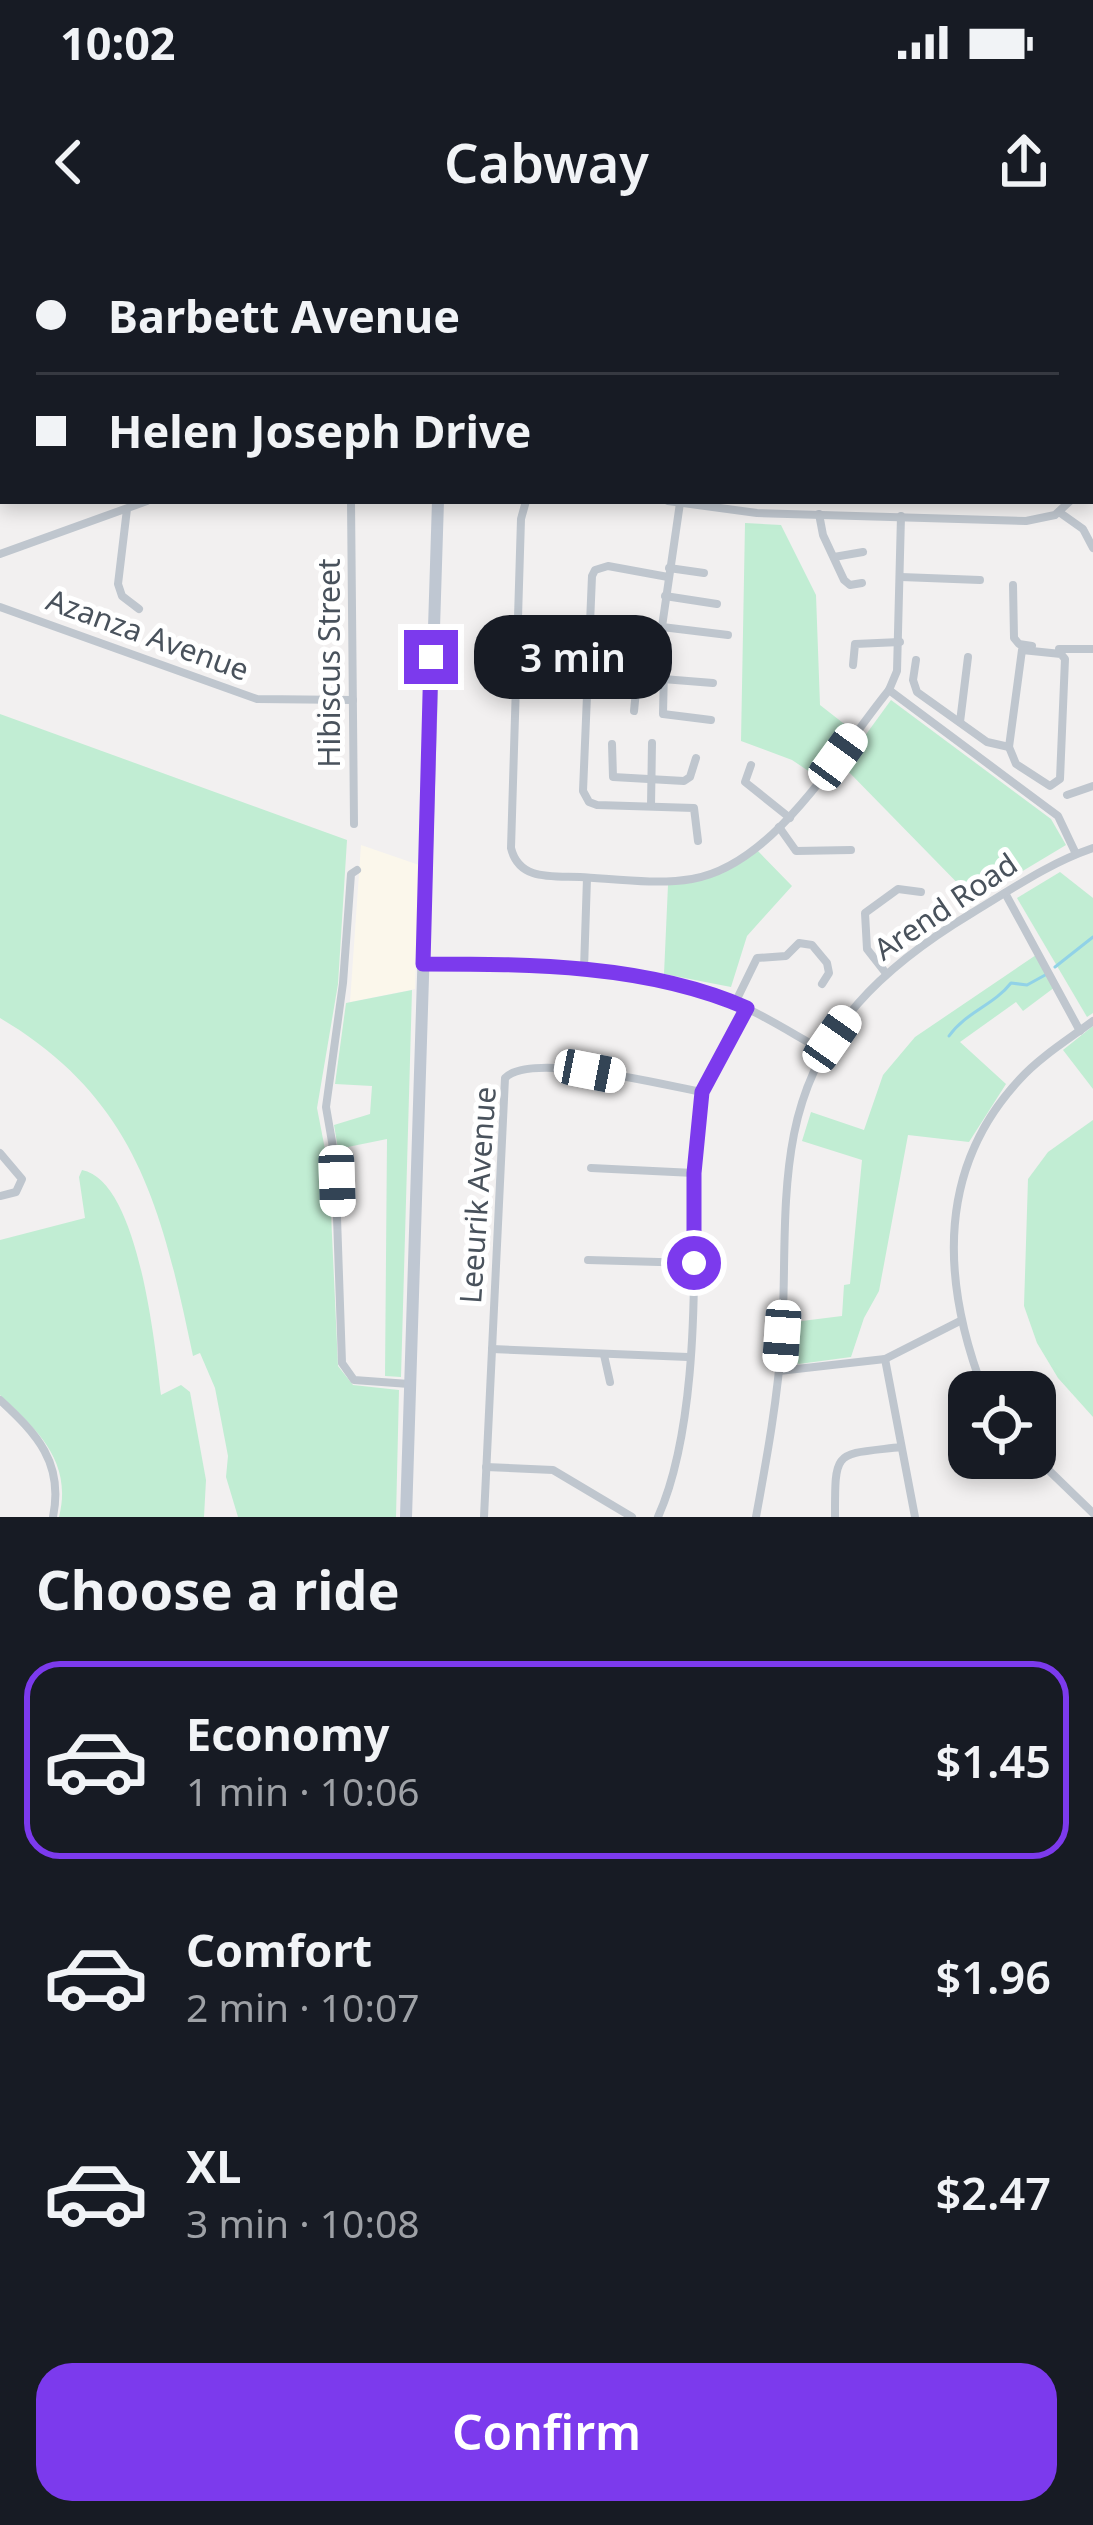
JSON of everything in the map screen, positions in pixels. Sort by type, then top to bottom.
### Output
[{"type":"street","name":"Azanza Avenue","points":[[0,554],[140,504]]},
{"type":"street","name":"Hibiscus Street","points":[[351,504],[353,824]]},
{"type":"street","points":[[406,1517],[438,504]]},
{"type":"street","points":[[525,504],[511,848],[516,862],[527,872],[586,878],[695,879],[725,867],[790,818],[889,690],[897,671],[902,516]]},
{"type":"street","points":[[656,661],[680,504]]},
{"type":"street","points":[[687,504],[735,511],[1026,521],[1059,512],[1067,504]]},
{"type":"street","points":[[127,509],[118,584],[126,601],[139,609]]},
{"type":"street","points":[[1059,512],[1083,529],[1093,548]]},
{"type":"street","points":[[819,514],[821,530],[847,583],[862,583]]},
{"type":"street","points":[[834,557],[863,552]]},
{"type":"street","points":[[698,842],[694,808],[597,805],[583,791],[591,584],[596,571],[608,566],[704,573]]},
{"type":"street","points":[[901,577],[980,580]]},
{"type":"street","points":[[1013,585],[1016,641],[1026,646],[1093,649]]},
{"type":"street","points":[[665,596],[717,604]]},
{"type":"street","name":"Azanza Avenue","points":[[0,607],[257,699],[352,700]]},
{"type":"street","points":[[662,627],[728,635]]},
{"type":"street","points":[[853,665],[855,644],[900,642]]},
{"type":"street","points":[[1020,652],[1061,654],[1065,664],[1060,779],[1050,786],[1044,784],[1016,764],[1009,747],[1020,652]]},
{"type":"street","points":[[960,724],[968,657]]},
{"type":"street","points":[[916,660],[913,680],[917,692],[987,742],[1009,747]]},
{"type":"street","points":[[634,711],[638,671],[656,661],[663,664],[663,714],[711,720]]},
{"type":"street","points":[[663,679],[713,683]]},
{"type":"street","points":[[889,690],[1058,816],[1076,854]]},
{"type":"street","points":[[651,806],[652,743]]},
{"type":"street","points":[[612,744],[612,776],[688,780],[696,758]]},
{"type":"street","points":[[1007,776],[1016,764]]},
{"type":"street","points":[[751,765],[745,782],[790,818]]},
{"type":"street","points":[[1067,795],[1093,786]]},
{"type":"street","points":[[779,827],[796,850],[851,850]]},
{"type":"street","name":"Arend Road","points":[[756,1517],[779,1371],[794,1133],[824,1051],[885,972],[925,941],[1093,848]]},
{"type":"street","points":[[357,870],[351,874],[343,983],[326,1107],[335,1159],[343,1363],[354,1380],[411,1384]]},
{"type":"street","points":[[584,969],[586,878]]},
{"type":"street","points":[[885,972],[867,949],[865,913],[898,890],[921,892]]},
{"type":"street","points":[[1005,893],[1080,1031]]},
{"type":"street","points":[[735,1003],[757,958],[786,956],[799,943],[812,945],[827,963],[829,974],[822,984]]},
{"type":"street","points":[[423,964],[584,969],[696,990],[747,1008],[824,1051]]},
{"type":"street","points":[[658,1517],[678,1451],[688,1357],[694,1173],[702,1092],[747,1008]]},
{"type":"street","points":[[977,1371],[960,1321],[953,1271],[956,1205],[973,1151],[986,1124],[1022,1076],[1093,1022]]},
{"type":"street","name":"Leeurik Avenue","points":[[484,1517],[505,1078],[524,1066],[579,1069],[702,1092]]},
{"type":"street","points":[[0,1154],[20,1175],[22,1185],[0,1196]]},
{"type":"street","points":[[591,1168],[694,1173]]},
{"type":"street","points":[[588,1260],[694,1263]]},
{"type":"street","points":[[779,1371],[885,1359],[960,1321]]},
{"type":"street","points":[[492,1349],[688,1357]]},
{"type":"street","points":[[603,1353],[610,1382]]},
{"type":"street","points":[[885,1359],[915,1517]]},
{"type":"street","points":[[0,1400],[49,1454],[57,1485],[53,1517]]},
{"type":"street","points":[[836,1517],[839,1459],[902,1447]]},
{"type":"street","points":[[486,1467],[553,1470],[632,1517]]},
{"type":"street","points":[[1056,1477],[1093,1513]]},
{"type":"shaded area","points":[[361,845],[419,865],[415,989],[350,1002]]},
{"type":"green space","points":[[745,523],[781,525],[816,595],[820,705],[852,730],[816,776],[792,760],[741,741]]},
{"type":"green space","points":[[891,700],[1051,819],[1066,845],[974,900],[843,766]]},
{"type":"green space","points":[[0,714],[347,840],[338,984],[317,1108],[329,1170],[338,1366],[353,1385],[399,1390],[396,1517],[238,1517],[226,1477],[228,1456],[215,1388],[200,1353],[193,1356],[169,1253],[136,1162],[84,1084],[0,1018]]},
{"type":"green space","points":[[757,850],[792,886],[747,936],[731,987],[664,974],[668,885],[716,875]]},
{"type":"green space","points":[[1060,872],[1093,898],[1093,1013],[1087,1017],[1017,898]]},
{"type":"green space","points":[[1036,955],[1055,987],[1023,1011],[1016,1002],[960,1042],[1006,1084],[969,1142],[908,1135],[879,1291],[851,1357],[799,1364],[792,1360],[794,1322],[842,1316],[844,1285],[850,1284],[862,1160],[802,1141],[811,1112],[864,1130],[883,1075],[915,1037]]},
{"type":"green space","points":[[412,990],[401,1377],[385,1376],[387,1139],[338,1149],[334,1125],[370,1114],[372,1086],[335,1084],[346,1003]]},
{"type":"green space","points":[[1093,1026],[1093,1089],[1063,1050]]},
{"type":"green space","points":[[1093,1120],[1093,1417],[1058,1378],[1037,1343],[1024,1306],[1028,1179],[1048,1152]]},
{"type":"green space","points":[[82,1170],[102,1181],[118,1203],[130,1233],[141,1268],[161,1395],[181,1385],[190,1392],[206,1480],[204,1517],[59,1517],[61,1479],[49,1448],[0,1395],[0,1240],[85,1218]]},
{"type":"waterway","points":[[1055,967],[1093,937]]},
{"type":"waterway","points":[[949,1036],[1011,983],[1027,985],[1047,974]]},
{"type":"route","points":[[431,657],[423,964],[584,969],[696,990],[747,1008],[702,1092],[694,1173],[694,1263]]}]
